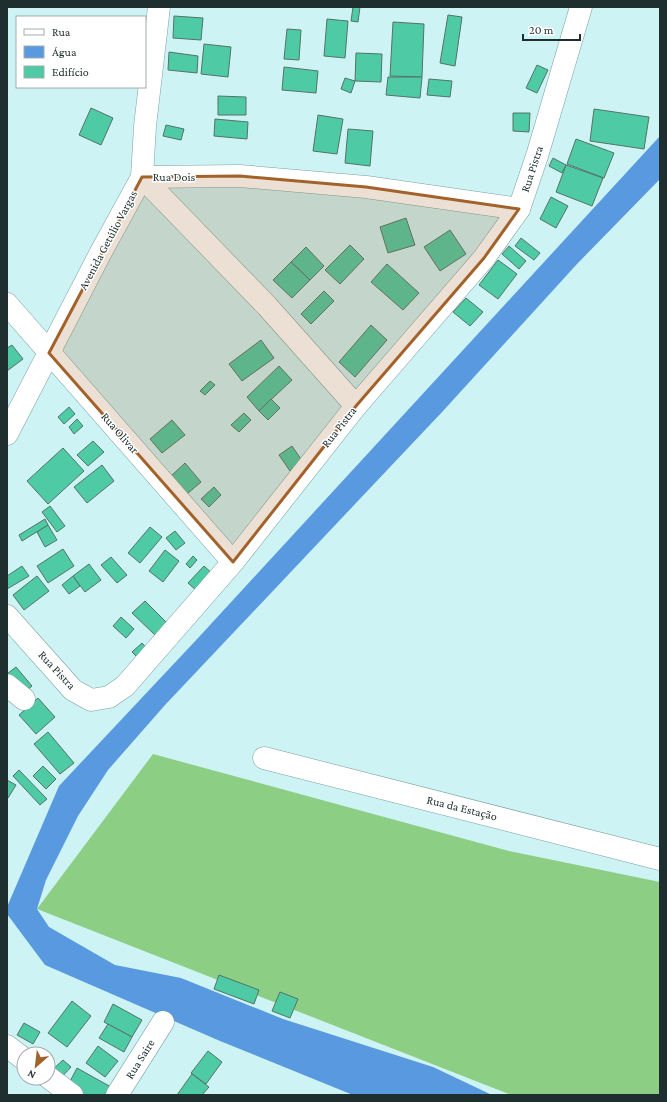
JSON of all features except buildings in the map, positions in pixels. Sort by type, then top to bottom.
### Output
[{"type":"street","name":"Avenida Getúlio Vargas","points":[[7,434],[104,245],[142,177],[145,126],[158,7]]},
{"type":"street","name":"Rua Pistra","points":[[7,616],[73,690],[91,700],[109,697],[125,686],[233,562],[356,406],[484,258],[519,209],[582,7]]},
{"type":"street","name":"Rua Dois","points":[[142,177],[240,176],[366,187],[519,209]]},
{"type":"street","name":"Rua Dois","points":[[142,177],[267,306],[356,406]]},
{"type":"street","name":"Rua Olivar","points":[[7,304],[233,562]]},
{"type":"street","points":[[7,685],[24,699]]},
{"type":"street","name":"Rua da Estação","points":[[264,758],[660,859]]},
{"type":"street","name":"Rua Saire","points":[[117,1095],[163,1022]]},
{"type":"street","points":[[7,1046],[16,1053]]},
{"type":"street","points":[[56,1083],[72,1095]]},
{"type":"highlighted area","points":[[240,176],[366,187],[519,209],[484,258],[356,406],[233,562],[49,353],[142,177]]},
{"type":"green space","points":[[153,754],[509,851],[660,882],[660,1095],[511,1095],[37,909]]},
{"type":"water","points":[[660,136],[660,179],[577,264],[443,411],[165,705],[108,770],[78,816],[46,880],[37,909],[49,927],[115,965],[181,978],[283,1019],[433,1067],[492,1095],[353,1095],[220,1041],[45,965],[7,914],[7,907],[59,786],[199,637]]}]
